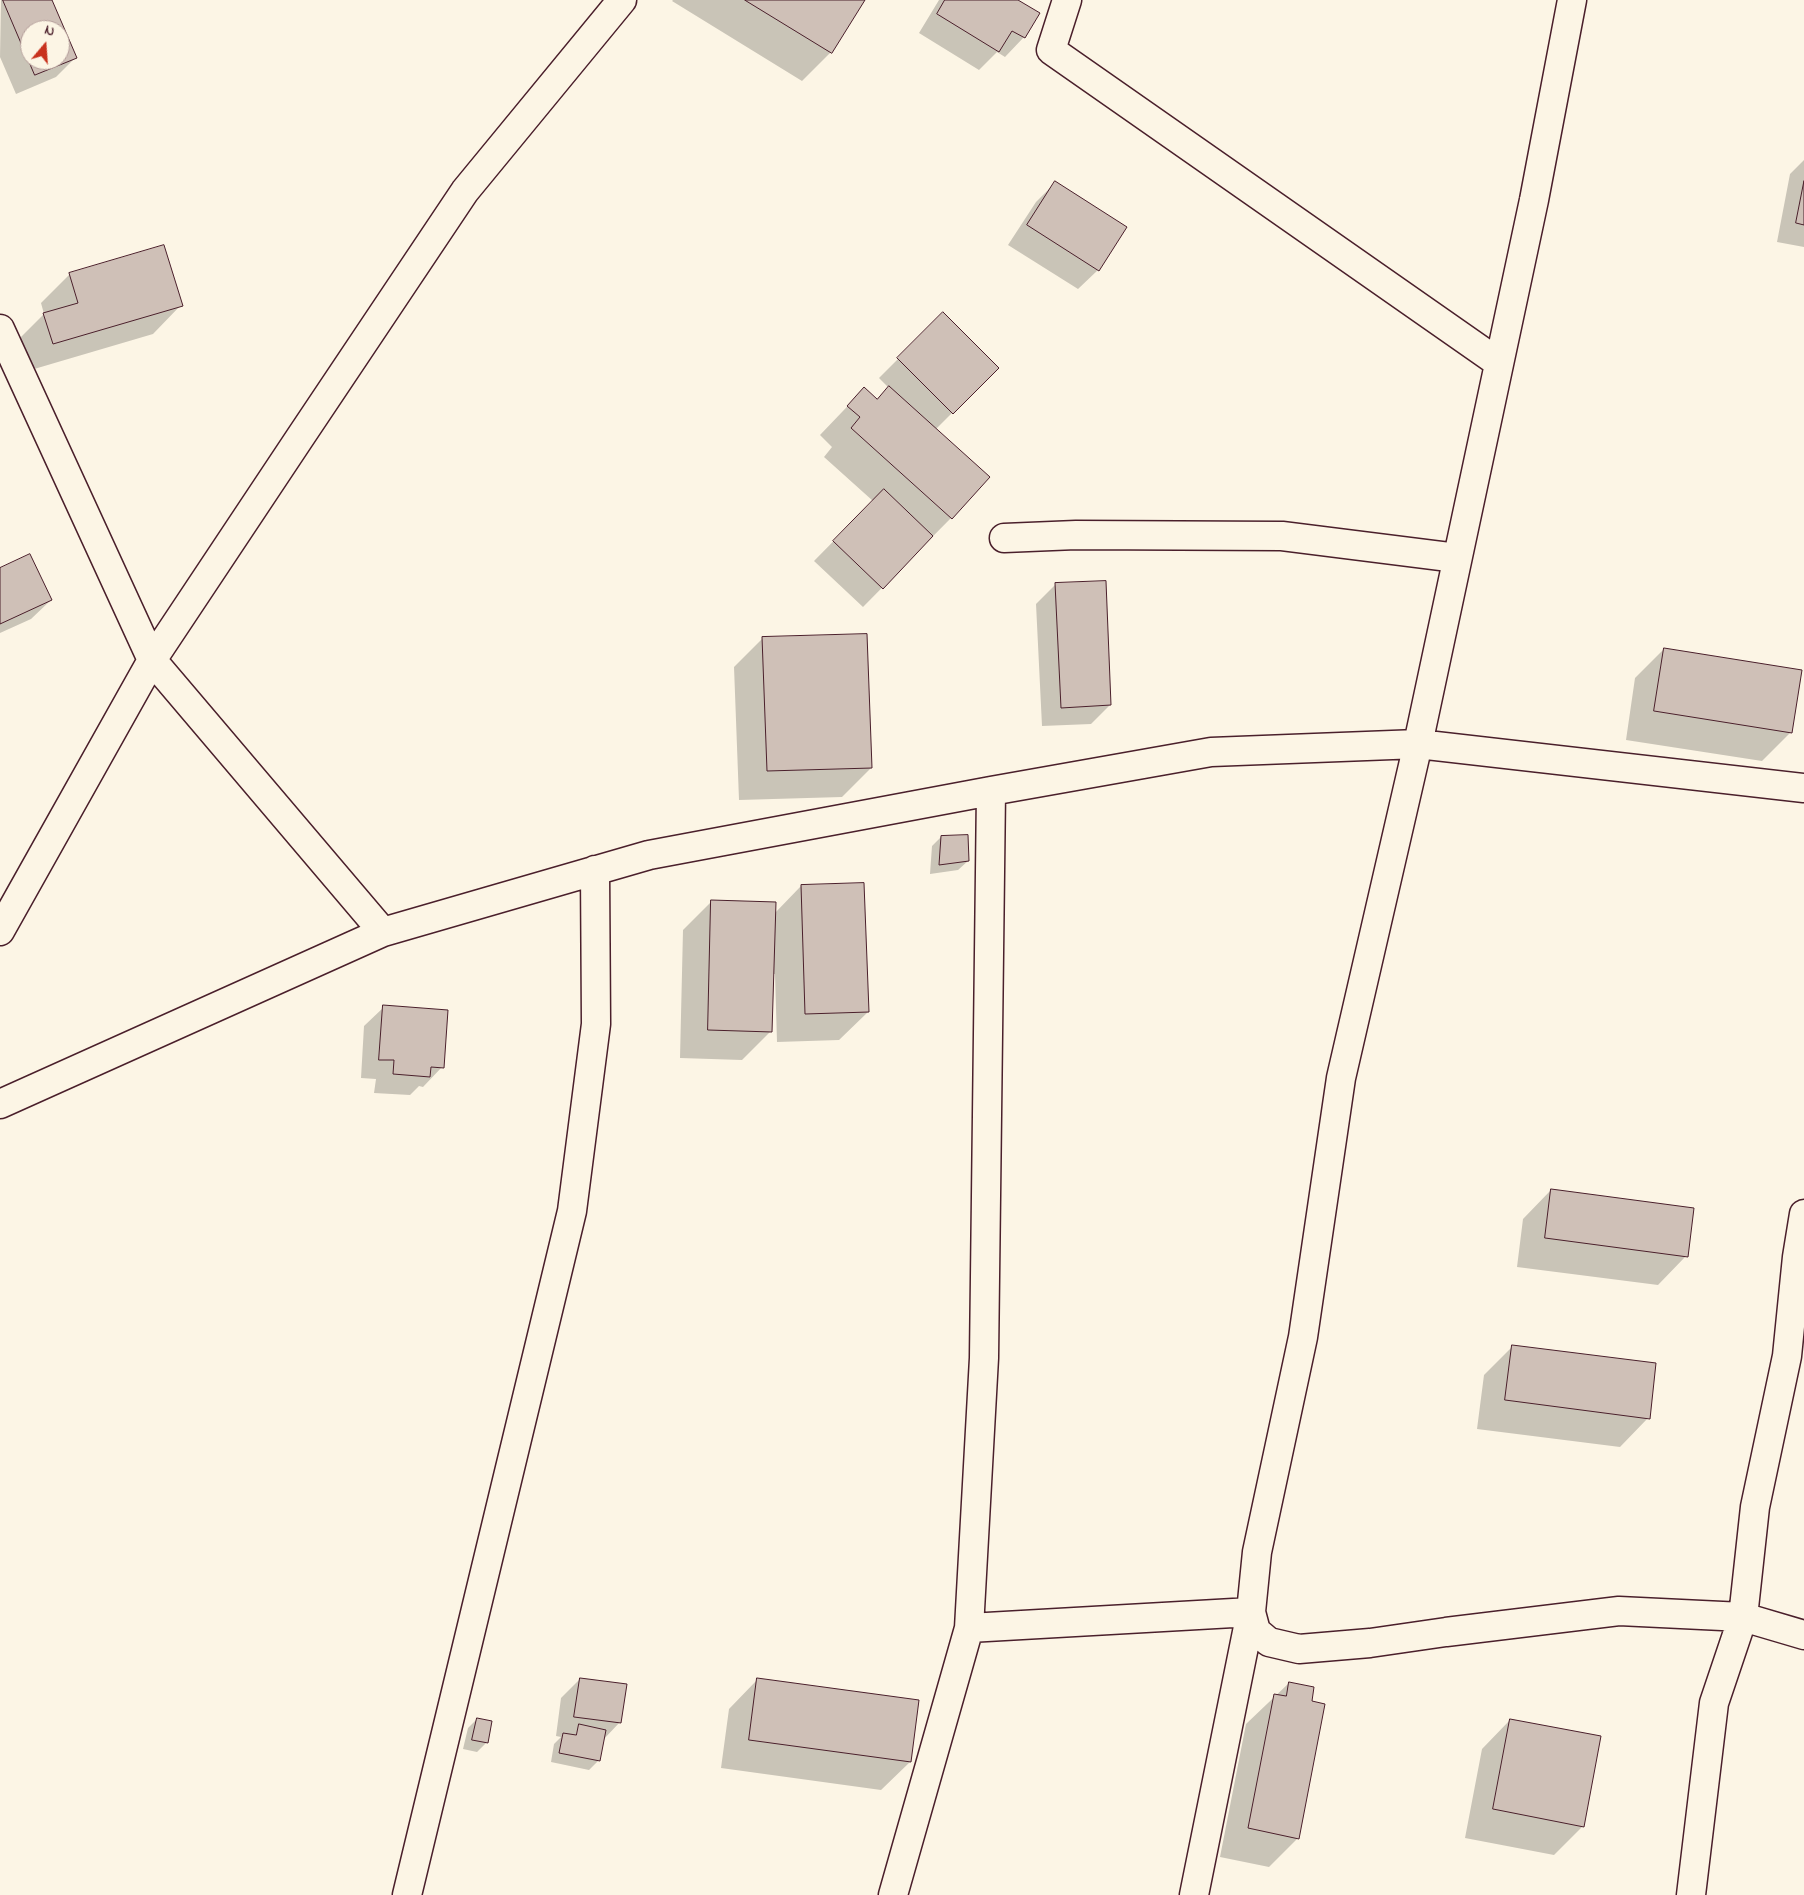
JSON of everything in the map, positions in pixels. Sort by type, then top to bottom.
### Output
[{"type":"street","points":[[0,931],[152,660],[465,191],[622,0]]},
{"type":"street","points":[[1066,0],[1051,50],[1499,364]]},
{"type":"street","points":[[1194,1895],[1251,1612],[1258,1552],[1303,1336],[1341,1078],[1418,744],[1534,200],[1572,0]]},
{"type":"street","points":[[0,329],[152,660],[383,932]]},
{"type":"street","points":[[1004,538],[1076,535],[1282,536],[1457,558]]},
{"type":"street","points":[[0,1104],[383,932],[594,870],[649,855],[1211,752],[1418,744],[1804,788]]},
{"type":"street","points":[[893,1895],[969,1628],[984,1358],[991,791]]},
{"type":"street","points":[[413,1894],[572,1211],[596,1024],[594,870]]},
{"type":"street","points":[[1691,1895],[1714,1703],[1743,1617],[1755,1507],[1795,1352],[1804,1214]]},
{"type":"street","points":[[1251,1612],[1256,1631],[1269,1642],[1300,1649],[1370,1643],[1620,1611],[1743,1617],[1804,1634]]},
{"type":"street","points":[[969,1628],[1251,1612]]},
{"type":"building","points":[[3,0],[52,0],[61,20],[20,20],[20,40]]},
{"type":"building","points":[[745,0],[865,0],[832,53]]},
{"type":"building","points":[[945,0],[1018,0],[1040,13],[1025,38],[1012,31],[999,52],[937,14]]},
{"type":"building","points":[[70,42],[77,58],[70,61]]},
{"type":"building","points":[[33,70],[47,70],[35,75]]},
{"type":"building","points":[[1055,181],[1127,227],[1099,271],[1027,225]]},
{"type":"building","points":[[1804,181],[1804,225],[1796,223]]},
{"type":"building","points":[[164,245],[183,306],[53,344],[43,313],[78,303],[69,273]]},
{"type":"building","points":[[943,312],[999,368],[953,414],[897,358]]},
{"type":"building","points":[[889,386],[990,477],[952,519],[851,428],[860,417],[847,406],[864,387],[877,399]]},
{"type":"building","points":[[884,489],[933,536],[883,589],[833,541]]},
{"type":"building","points":[[30,554],[52,600],[0,624],[0,568]]},
{"type":"building","points":[[1106,581],[1111,705],[1061,708],[1055,583]]},
{"type":"building","points":[[867,634],[872,768],[767,771],[762,637]]},
{"type":"building","points":[[1664,648],[1802,670],[1792,733],[1654,711]]},
{"type":"building","points":[[968,835],[969,861],[939,865],[941,836]]},
{"type":"building","points":[[864,883],[869,1012],[805,1014],[801,885]]},
{"type":"building","points":[[711,900],[776,902],[772,1032],[708,1030]]},
{"type":"building","points":[[383,1005],[448,1010],[444,1068],[431,1067],[430,1077],[393,1074],[394,1060],[379,1060]]},
{"type":"building","points":[[1551,1189],[1694,1208],[1688,1257],[1545,1238]]},
{"type":"building","points":[[1512,1345],[1656,1363],[1650,1419],[1505,1400]]},
{"type":"building","points":[[580,1678],[627,1684],[621,1723],[574,1717]]},
{"type":"building","points":[[757,1678],[919,1700],[911,1762],[749,1740]]},
{"type":"building","points":[[1289,1682],[1314,1687],[1312,1701],[1325,1704],[1299,1839],[1248,1828],[1274,1694],[1286,1696]]},
{"type":"building","points":[[477,1718],[492,1721],[488,1743],[472,1740]]},
{"type":"building","points":[[1510,1719],[1601,1736],[1584,1827],[1493,1809]]},
{"type":"building","points":[[579,1724],[606,1730],[600,1761],[559,1753],[563,1733],[576,1735]]}]
